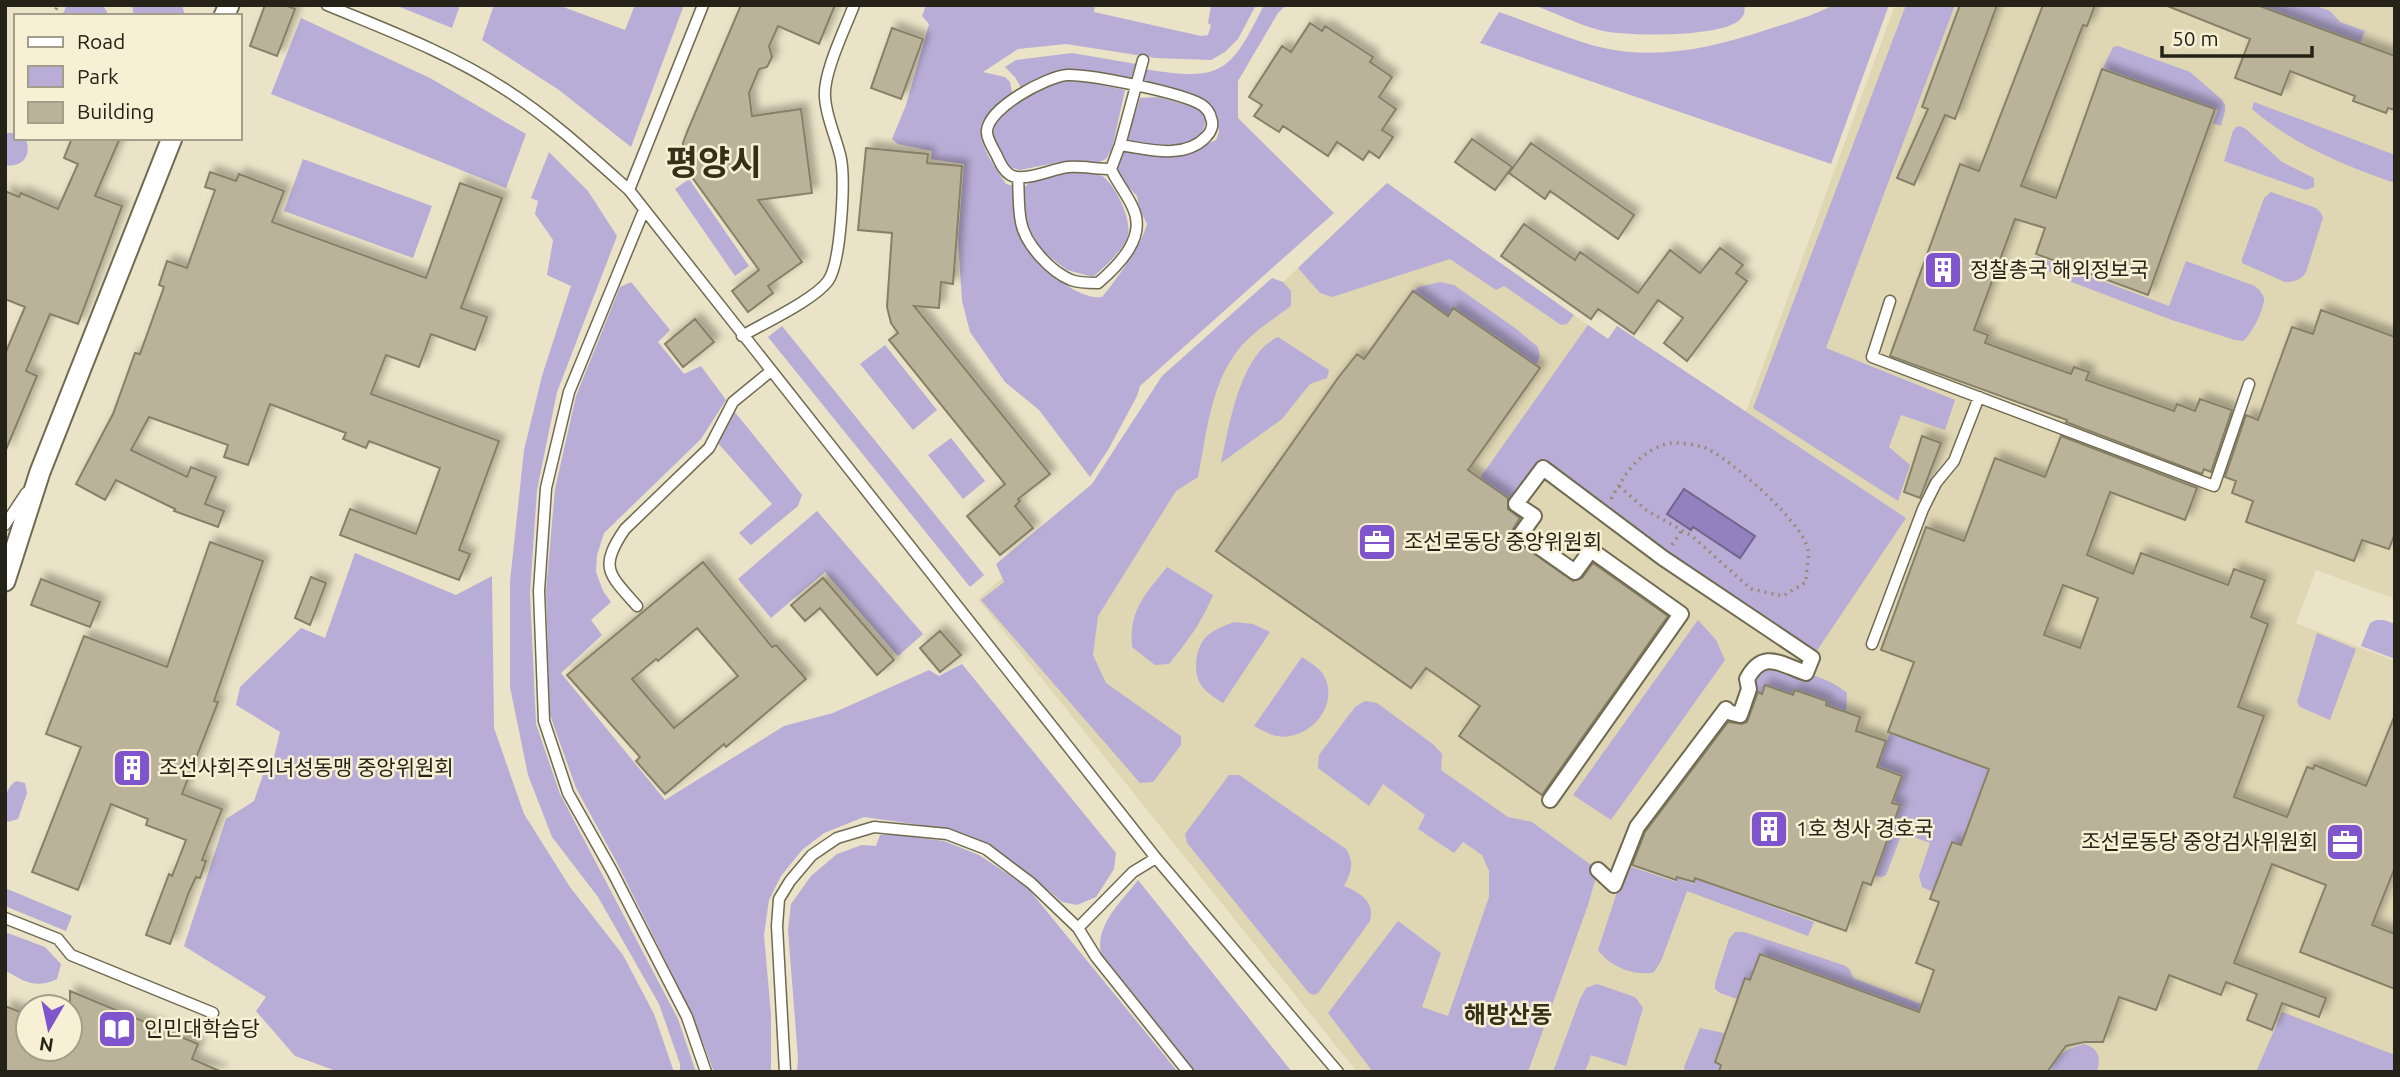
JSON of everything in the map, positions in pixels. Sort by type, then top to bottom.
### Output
[{"type":"street","points":[[5,581],[40,472],[171,140]]},
{"type":"street","points":[[1550,800],[1681,614],[1591,550],[1575,572],[1521,534],[1534,516],[1516,504],[1543,468],[1663,558],[1812,658],[1806,673],[1771,661],[1760,662],[1747,680],[1749,689],[1740,715],[1728,712],[1727,709],[1637,827],[1614,885],[1598,870]]},
{"type":"lane","points":[[327,5],[441,54],[503,88],[568,135],[629,190],[1156,858],[1338,1072]]},
{"type":"lane","points":[[629,190],[703,5]]},
{"type":"lane","points":[[743,336],[817,292],[829,279],[837,255],[842,189],[841,160],[824,96],[831,66],[854,5]]},
{"type":"lane","points":[[1018,177],[1021,221],[1025,233],[1041,256],[1059,273],[1073,281],[1098,283],[1117,267],[1136,236],[1138,223],[1133,207],[1116,182],[1111,169],[1143,60]]},
{"type":"lane","points":[[1111,169],[1071,167],[1018,177],[1010,175],[1001,166],[986,133],[992,117],[1022,93],[1055,77],[1070,75],[1182,97],[1204,106],[1211,115],[1213,124],[1210,133],[1194,147],[1182,150],[1153,150],[1120,145]]},
{"type":"lane","points":[[644,210],[569,392],[547,488],[539,591],[544,722],[568,793],[612,871],[687,1017],[706,1072]]},
{"type":"lane","points":[[1890,301],[1871,357],[2214,486],[2249,384]]},
{"type":"lane","points":[[637,606],[613,579],[608,568],[614,545],[625,530],[709,448],[733,402],[771,371]]},
{"type":"lane","points":[[1872,644],[1923,509],[1936,483],[1954,461],[1979,397]]},
{"type":"lane","points":[[5,525],[40,472]]},
{"type":"lane","points":[[785,1072],[778,938],[779,898],[811,855],[837,838],[874,827],[947,834],[986,849],[1031,883],[1078,928],[1096,957],[1188,1072]]},
{"type":"lane","points":[[1078,928],[1133,872],[1156,858]]},
{"type":"lane","points":[[5,918],[58,939],[71,955],[213,1013]]},
{"type":"path","points":[[1602,514],[1619,486],[1635,460],[1668,443],[1706,448],[1751,481],[1786,513],[1808,549],[1806,582],[1783,596],[1751,589],[1692,536],[1646,510],[1619,486]]},
{"type":"shaded area","points":[[1895,5],[2395,5],[2395,599],[2316,570],[2296,623],[2395,661],[2395,1072],[1357,1072],[978,599],[1074,517],[1231,332],[1387,183],[1608,339],[1617,326],[1746,412]]},
{"type":"shaded area","points":[[1684,489],[1755,536],[1740,558],[1693,527],[1691,530],[1667,514]]},
{"type":"green space","points":[[67,5],[103,5],[108,14],[63,14]]},
{"type":"green space","points":[[132,5],[182,5],[184,14],[134,14]]},
{"type":"green space","points":[[395,5],[460,5],[452,28]]},
{"type":"green space","points":[[494,5],[558,5],[625,30],[635,5],[684,5],[631,147],[559,90],[482,40]]},
{"type":"green space","points":[[926,5],[1095,5],[1094,12],[1201,36],[1208,35],[1211,5],[1256,5],[1238,39],[1225,52],[1211,60],[1156,58],[1066,44],[1018,49],[983,72],[1005,77],[1010,82],[1010,100],[986,117],[981,132],[986,151],[996,169],[1006,184],[1014,186],[1016,221],[1023,241],[1031,253],[1066,285],[1078,292],[1102,297],[1134,252],[1147,224],[1139,208],[1137,196],[1119,177],[1117,167],[1124,152],[1188,153],[1216,140],[1219,132],[1216,113],[1208,102],[1183,93],[1142,84],[1145,69],[1191,74],[1221,67],[1232,59],[1242,46],[1264,5],[1286,5],[1278,13],[1238,81],[1238,118],[1334,213],[1140,386],[1108,450],[1090,477],[1039,410],[1005,382],[970,332],[962,301],[958,239],[964,164],[931,159],[932,151],[898,144],[892,139],[906,105],[929,24],[922,16]]},
{"type":"green space","points":[[1534,5],[1745,5],[1740,19],[1726,27],[1691,33],[1649,34],[1599,30]]},
{"type":"green space","points":[[1833,5],[1889,5],[1831,164],[1480,43],[1499,12],[1595,46],[1638,53],[1680,51],[1742,37]]},
{"type":"green space","points":[[1906,5],[1955,5],[1826,348],[1955,400],[1945,430],[1901,415],[1889,447],[1910,465],[1898,501],[1753,408]]},
{"type":"green space","points":[[2314,5],[2330,11],[2340,22],[2365,31],[2360,43],[2259,6]]},
{"type":"green space","points":[[301,18],[430,78],[526,134],[506,188],[271,94]]},
{"type":"green space","points":[[2118,46],[2190,72],[2225,105],[2221,126],[2213,123],[2218,110],[2103,68],[2113,47]]},
{"type":"green space","points":[[1072,53],[1136,64],[1130,81],[1070,72],[1051,73],[1021,88],[1005,67],[1016,60]]},
{"type":"green space","points":[[1072,79],[1125,90],[1112,149],[1106,159],[1092,165],[1060,162],[1020,170],[1006,166],[990,131],[995,122],[1025,98]]},
{"type":"green space","points":[[1158,97],[1201,109],[1206,114],[1204,129],[1198,139],[1178,148],[1126,142],[1140,98]]},
{"type":"green space","points":[[2254,102],[2395,155],[2395,183],[2338,161],[2302,143],[2252,109]]},
{"type":"green space","points":[[2240,126],[2282,162],[2314,178],[2314,187],[2306,190],[2224,161],[2233,131]]},
{"type":"green space","points":[[5,133],[14,133],[14,140],[26,140],[27,154],[25,159],[17,164],[5,165]]},
{"type":"green space","points":[[549,152],[588,191],[617,236],[557,392],[537,490],[530,593],[536,724],[560,794],[678,1019],[696,1072],[680,1072],[680,1064],[659,1004],[598,897],[552,837],[528,775],[510,687],[510,582],[524,450],[542,376],[571,286],[547,275],[553,240],[535,214],[538,201],[531,198]]},
{"type":"green space","points":[[303,159],[432,206],[413,258],[284,211]]},
{"type":"green space","points":[[1075,171],[1096,174],[1107,180],[1121,203],[1129,228],[1123,246],[1093,277],[1067,270],[1042,251],[1025,222],[1023,189],[1040,178]]},
{"type":"green space","points":[[689,179],[749,266],[735,276],[675,189]]},
{"type":"green space","points":[[1387,183],[1574,315],[1567,324],[1561,325],[1504,286],[1496,290],[1450,259],[1332,297],[1320,293],[1298,268]]},
{"type":"green space","points":[[2271,192],[2316,208],[2323,218],[2306,272],[2294,281],[2285,282],[2242,263],[2264,198]]},
{"type":"green space","points":[[2036,256],[2169,306],[2186,261],[2255,286],[2263,296],[2263,305],[2246,338],[2243,341],[2235,340],[2172,320],[2061,278],[2038,265]]},
{"type":"green space","points":[[1272,278],[1283,282],[1291,291],[1291,306],[1254,333],[1232,358],[1212,407],[1198,477],[1176,491],[1098,616],[1093,655],[1106,683],[1181,736],[1181,745],[1153,782],[1140,783],[981,600],[1004,582],[996,564],[1092,484],[1162,376]]},
{"type":"green space","points":[[631,282],[670,330],[658,342],[684,374],[701,366],[726,400],[701,439],[604,533],[597,555],[596,572],[603,591],[611,602],[591,620],[602,635],[561,673],[665,800],[784,726],[833,713],[929,670],[939,676],[962,664],[1116,853],[1114,869],[1096,897],[1077,905],[1062,902],[989,845],[948,829],[864,817],[824,833],[802,850],[781,876],[769,900],[764,935],[771,1015],[771,1072],[714,1072],[691,1012],[616,861],[576,788],[550,715],[546,591],[555,489],[576,396],[620,287]]},
{"type":"green space","points":[[1440,282],[1454,285],[1538,347],[1540,356],[1536,365],[1454,308],[1448,316],[1413,291]]},
{"type":"green space","points":[[1588,325],[1608,339],[1617,326],[1906,518],[1812,658],[1543,468],[1516,504],[1480,478]]},
{"type":"green space","points":[[782,326],[984,575],[970,587],[768,337]]},
{"type":"green space","points":[[1278,337],[1329,370],[1327,378],[1310,384],[1282,419],[1221,463],[1233,411],[1245,375],[1265,346]]},
{"type":"green space","points":[[885,345],[937,410],[913,430],[860,364]]},
{"type":"green space","points":[[734,411],[802,495],[798,506],[751,545],[739,533],[772,504],[717,442]]},
{"type":"green space","points":[[951,438],[985,481],[963,499],[928,455]]},
{"type":"green space","points":[[817,511],[923,634],[898,656],[825,572],[771,618],[738,579]]},
{"type":"green space","points":[[355,553],[456,595],[492,576],[494,728],[524,814],[570,887],[623,955],[654,1014],[674,1072],[339,1072],[295,1056],[256,1011],[266,997],[184,946],[226,819],[254,801],[263,775],[270,774],[280,732],[236,705],[240,687],[301,628],[325,638]]},
{"type":"green space","points":[[1167,567],[1213,595],[1194,631],[1169,664],[1155,665],[1132,647],[1133,622],[1140,603]]},
{"type":"green space","points":[[1698,620],[1716,640],[1725,660],[1611,820],[1573,795]]},
{"type":"green space","points":[[2376,620],[2395,624],[2395,659],[2361,646],[2370,623]]},
{"type":"green space","points":[[1234,622],[1253,624],[1270,632],[1223,703],[1201,685],[1196,664],[1201,643],[1208,635]]},
{"type":"green space","points":[[2317,633],[2356,649],[2330,720],[2300,707],[2297,702]]},
{"type":"green space","points":[[1302,657],[1321,671],[1327,684],[1327,704],[1323,713],[1309,728],[1285,737],[1267,733],[1254,726]]},
{"type":"green space","points":[[1760,662],[1806,673],[1838,686],[1847,693],[1846,713],[1826,705],[1827,701],[1795,690],[1793,695],[1765,685],[1762,694],[1749,689]]},
{"type":"green space","points":[[1365,701],[1377,703],[1434,745],[1442,754],[1441,770],[1508,817],[1532,822],[1598,870],[1528,1072],[1373,1072],[1328,1013],[1398,921],[1441,953],[1422,1007],[1448,1016],[1489,897],[1489,871],[1482,855],[1463,842],[1454,853],[1418,829],[1425,815],[1383,784],[1369,806],[1318,768],[1319,755],[1355,707]]},
{"type":"green space","points":[[1890,733],[1988,769],[1961,844],[1951,841],[1933,892],[1922,887],[1919,876],[1930,843],[1902,833],[1886,875],[1875,876],[1901,805],[1894,801],[1903,775],[1878,766]]},
{"type":"green space","points":[[1229,775],[1239,775],[1346,849],[1351,868],[1344,886],[1361,895],[1370,908],[1370,921],[1314,995],[1309,993],[1187,843],[1185,834]]},
{"type":"green space","points":[[16,781],[25,783],[27,793],[18,819],[8,822],[5,820],[6,798],[9,788]]},
{"type":"green space","points":[[880,835],[944,841],[979,855],[1026,886],[1178,1072],[797,1072],[788,930],[791,904],[811,876],[837,854],[862,845],[876,846]]},
{"type":"green space","points":[[1626,865],[1676,882],[1678,878],[1694,884],[1696,879],[1814,922],[1808,936],[1687,891],[1661,961],[1654,972],[1639,973],[1623,969],[1609,961],[1598,950]]},
{"type":"green space","points":[[1138,880],[1292,1072],[1193,1072],[1101,954],[1102,933],[1111,914]]},
{"type":"green space","points":[[5,888],[72,916],[66,931],[5,906]]},
{"type":"green space","points":[[5,932],[45,947],[61,964],[57,979],[43,984],[30,983],[5,970]]},
{"type":"green space","points":[[1735,932],[1744,932],[1846,966],[1853,978],[1921,1004],[1918,1011],[1760,953],[1750,979],[1745,978],[1737,999],[1720,993],[1715,989],[1715,983],[1729,939]]},
{"type":"green space","points":[[1597,984],[1635,997],[1643,1008],[1626,1066],[1591,1055],[1585,1072],[1553,1072],[1580,999],[1586,988]]},
{"type":"green space","points":[[2282,1012],[2395,1055],[2395,1072],[2256,1072]]},
{"type":"green space","points":[[1700,1028],[1724,1033],[1714,1062],[1721,1065],[1718,1072],[1685,1072],[1684,1067]]},
{"type":"green space","points":[[2085,1044],[2098,1055],[2097,1072],[2049,1072],[2064,1053]]},
{"type":"building","points":[[265,5],[285,5],[295,9],[277,56],[250,46]]},
{"type":"building","points":[[741,5],[835,5],[819,44],[778,26],[769,46],[772,57],[767,67],[759,69],[749,93],[752,116],[801,109],[812,193],[758,200],[802,262],[768,286],[773,293],[748,312],[732,291],[759,270],[689,173],[683,158],[683,143],[687,132]]},
{"type":"building","points":[[1960,5],[1997,5],[1955,119],[1945,115],[1914,185],[1897,178],[1928,109],[1922,107]]},
{"type":"building","points":[[2043,5],[2095,5],[2087,26],[2083,25],[2021,186],[2056,198],[2102,69],[2215,109],[2148,295],[2036,254],[2045,228],[2015,219],[1974,330],[1988,335],[1985,343],[2071,374],[2074,367],[2089,372],[2086,380],[2174,411],[2177,404],[2195,411],[2200,399],[2232,410],[2211,472],[2204,469],[2202,474],[2066,422],[2067,420],[1890,356],[1960,164],[1979,171]]},
{"type":"building","points":[[2165,5],[2257,5],[2395,56],[2395,110],[2388,108],[2386,113],[2353,101],[2355,96],[2290,71],[2281,95],[2235,78],[2250,39]]},
{"type":"building","points":[[1310,23],[1322,31],[1325,26],[1373,57],[1370,62],[1392,77],[1379,97],[1396,109],[1382,130],[1393,137],[1379,158],[1369,151],[1363,160],[1337,142],[1328,156],[1283,126],[1279,132],[1254,116],[1262,105],[1249,97],[1282,46],[1291,52]]},
{"type":"building","points":[[892,28],[923,39],[901,99],[871,88]]},
{"type":"building","points":[[1472,139],[1512,167],[1495,190],[1455,162]]},
{"type":"building","points":[[71,140],[119,140],[95,196],[122,206],[78,324],[50,314],[26,371],[37,376],[5,452],[5,354],[25,307],[5,299],[5,191],[19,197],[21,193],[58,209],[78,164],[64,158]]},
{"type":"building","points":[[1531,143],[1634,215],[1618,239],[1550,191],[1545,199],[1509,173]]},
{"type":"building","points":[[866,148],[928,154],[927,163],[962,166],[953,284],[941,282],[939,308],[914,306],[1050,474],[1018,499],[1020,501],[1015,506],[1033,528],[1000,555],[967,516],[1005,484],[889,340],[898,333],[891,323],[887,307],[892,233],[858,230]]},
{"type":"building","points":[[210,172],[236,181],[239,174],[284,191],[272,222],[426,278],[460,183],[502,198],[461,308],[487,317],[475,350],[431,334],[419,367],[386,355],[371,394],[499,441],[459,550],[470,554],[459,580],[340,535],[350,509],[416,534],[440,468],[369,441],[366,448],[343,439],[346,433],[270,404],[248,465],[224,457],[228,445],[149,417],[131,450],[187,477],[191,467],[216,477],[205,504],[224,511],[218,527],[174,511],[175,509],[116,480],[105,500],[76,484],[113,414],[135,353],[140,354],[164,287],[159,285],[167,261],[187,268],[215,190],[205,187]]},
{"type":"building","points":[[1524,224],[1575,260],[1580,252],[1638,293],[1670,250],[1700,273],[1720,248],[1743,265],[1736,273],[1747,281],[1687,361],[1664,343],[1683,318],[1658,300],[1634,334],[1598,309],[1591,319],[1501,256]]},
{"type":"building","name":"조선로동당 중앙위원회","points":[[1413,291],[1448,316],[1453,308],[1540,368],[1468,470],[1508,498],[1508,509],[1520,518],[1513,529],[1513,539],[1573,581],[1582,578],[1593,563],[1668,616],[1542,795],[1459,736],[1480,706],[1426,668],[1411,688],[1216,551],[1338,378],[1357,354],[1364,359]]},
{"type":"building","points":[[2321,310],[2395,337],[2395,533],[2389,549],[2362,540],[2354,561],[2246,522],[2253,501],[2232,493],[2236,481],[2225,477],[2246,415],[2258,420],[2292,327],[2313,334]]},
{"type":"building","points":[[695,319],[714,342],[683,367],[665,344]]},
{"type":"building","points":[[1922,436],[1941,443],[1920,498],[1904,492]]},
{"type":"building","points":[[2061,436],[2197,488],[2185,520],[2110,492],[2087,555],[2133,574],[2141,553],[2228,585],[2234,569],[2265,580],[2251,617],[2268,624],[2238,707],[2264,716],[2234,797],[2287,817],[2307,767],[2313,769],[2315,765],[2366,786],[2395,715],[2395,867],[2372,925],[2395,934],[2395,989],[2300,952],[2326,885],[2272,864],[2234,963],[2326,998],[2319,1017],[2282,1003],[2272,1030],[2247,1020],[2257,994],[2226,982],[2221,995],[2169,975],[2156,1010],[2119,997],[2103,1042],[2066,1046],[2047,1072],[1719,1072],[1721,1065],[1715,1062],[1745,978],[1750,980],[1760,954],[1919,1012],[1934,970],[1916,963],[1939,902],[1930,899],[1952,842],[1961,845],[1989,769],[1888,732],[1914,662],[1881,650],[1926,527],[1964,541],[1995,458],[2045,477]],"holes":[[[2063,585],[2098,598],[2080,648],[2044,635]]]},
{"type":"building","name":"조선사회주의녀성동맹 중앙위원회","points":[[210,542],[263,561],[214,701],[218,702],[182,794],[222,809],[202,860],[206,861],[200,878],[196,877],[189,892],[170,944],[146,935],[169,874],[172,876],[186,840],[146,825],[148,819],[111,804],[78,890],[32,872],[81,747],[46,734],[84,636],[167,667]]},
{"type":"building","points":[[703,562],[772,647],[776,645],[806,679],[726,747],[724,744],[665,794],[636,761],[640,757],[567,675]],"holes":[[[697,628],[738,676],[674,728],[632,679]]]},
{"type":"building","points":[[311,577],[326,583],[310,625],[295,618]]},
{"type":"building","points":[[823,578],[894,660],[877,675],[820,608],[805,621],[791,605]]},
{"type":"building","points":[[41,579],[100,602],[90,627],[31,605]]},
{"type":"building","points":[[940,631],[961,655],[940,672],[920,648]]},
{"type":"building","name":"1호 청사 경호국","points":[[1765,685],[1793,695],[1795,690],[1827,701],[1826,705],[1860,717],[1856,731],[1886,741],[1877,767],[1902,776],[1892,803],[1900,805],[1871,885],[1863,882],[1846,931],[1695,878],[1694,882],[1677,877],[1676,880],[1632,865],[1645,832],[1728,722],[1747,722],[1758,692],[1762,694]]},
{"type":"building","name":"인민대학습당","points":[[84,997],[198,1044],[192,1059],[222,1072],[5,1072],[5,1006],[14,1010],[14,1063],[84,1063]]},
{"type":"place","name":"정찰총국 해외정보국","points":[[1943,270]]},
{"type":"place","name":"조선로동당 중앙위원회","points":[[1377,542]]},
{"type":"place","name":"조선사회주의녀성동맹 중앙위원회","points":[[132,768]]},
{"type":"place","name":"1호 청사 경호국","points":[[1769,829]]},
{"type":"place","name":"조선로동당 중앙검사위원회","points":[[2345,842]]},
{"type":"place","name":"인민대학습당","points":[[117,1029]]},
{"type":"district","name":"평양시","points":[[714,163]]},
{"type":"district","name":"해방산동","points":[[1508,1015]]}]
